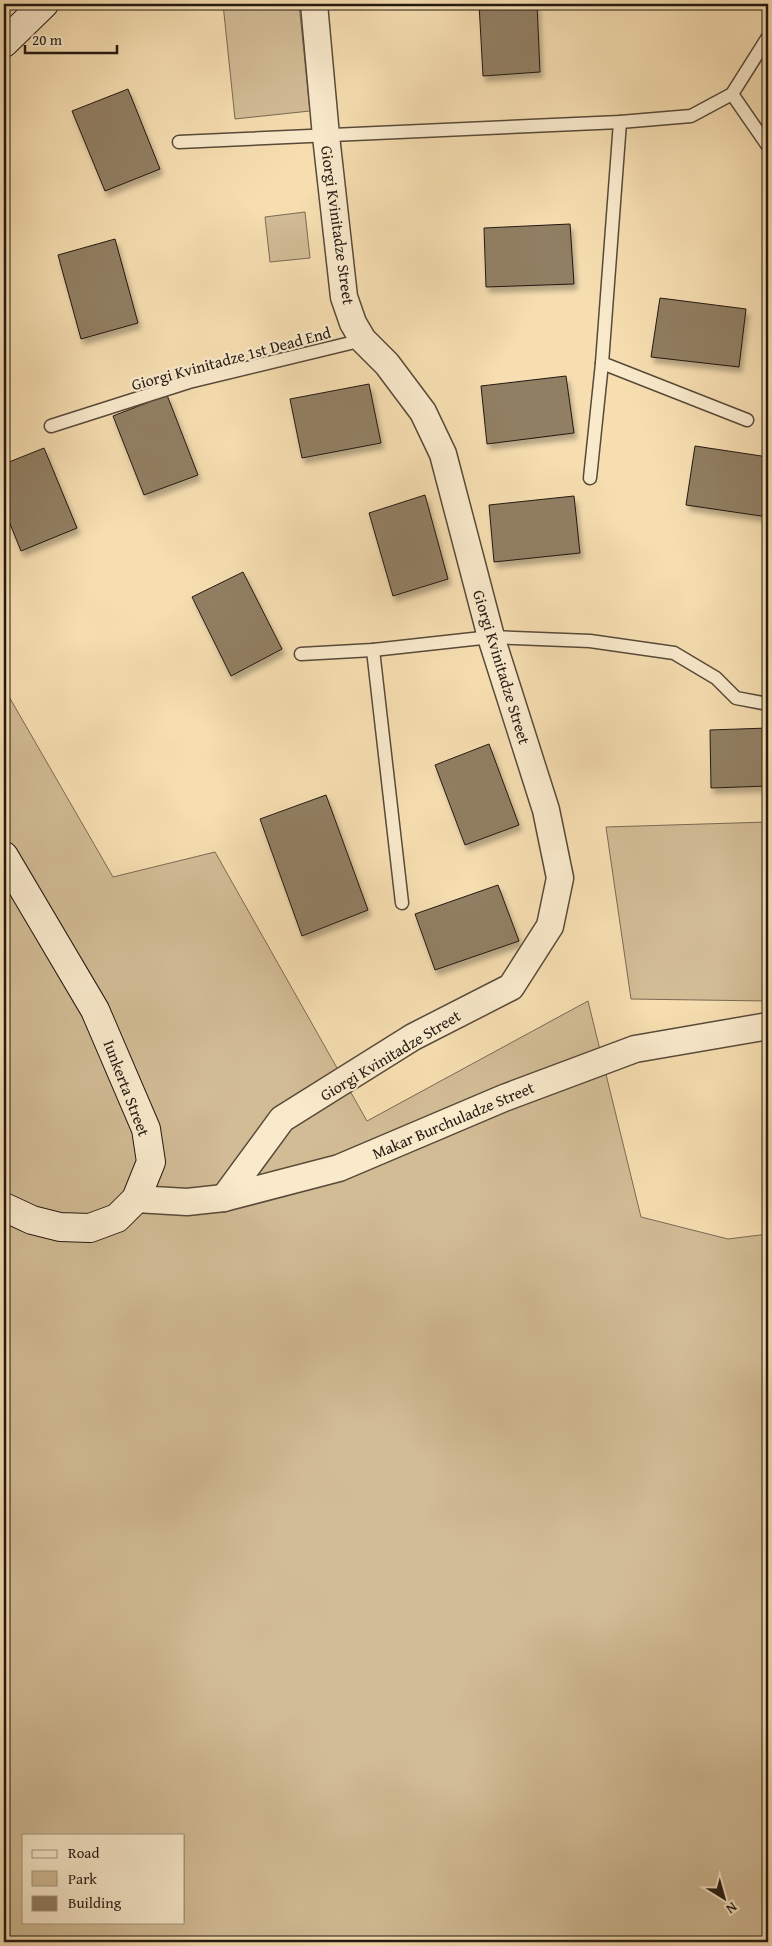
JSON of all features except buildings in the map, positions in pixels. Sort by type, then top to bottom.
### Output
[{"type":"main road","points":[[4,43],[44,4]]},
{"type":"main road","name":"Iunkerta Street","points":[[4,856],[95,1010],[146,1129],[150,1162],[136,1199],[117,1218],[90,1228],[51,1225],[32,1220],[4,1207]]},
{"type":"street","name":"Giorgi Kvinitadze Street","points":[[224,1198],[282,1119],[413,1037],[511,987],[550,926],[560,878],[546,810],[491,637],[443,454],[423,412],[386,364],[363,340],[353,323],[344,297],[326,136],[314,4]]},
{"type":"street","name":"Makar Burchuladze Street","points":[[136,1199],[187,1202],[224,1198],[339,1168],[504,1098],[635,1050],[768,1026]]},
{"type":"lane","points":[[179,142],[620,122],[691,116],[732,94],[768,37]]},
{"type":"lane","points":[[732,94],[768,146]]},
{"type":"lane","points":[[590,478],[602,363],[620,122]]},
{"type":"lane","name":"Giorgi Kvinitadze 1st Dead End","points":[[51,426],[189,382],[363,340]]},
{"type":"lane","points":[[602,363],[747,420]]},
{"type":"lane","points":[[301,654],[373,650],[491,637],[590,642],[674,653],[716,678],[736,698],[768,704]]},
{"type":"lane","points":[[373,650],[402,903]]},
{"type":"green space","points":[[223,4],[299,4],[310,111],[235,119]]},
{"type":"green space","points":[[305,212],[310,258],[270,262],[265,217]]},
{"type":"green space","points":[[4,688],[113,877],[215,852],[367,1121],[588,1001],[641,1217],[728,1239],[768,1234],[768,1942],[4,1942]]},
{"type":"green space","points":[[768,822],[768,1001],[631,999],[606,827]]}]
